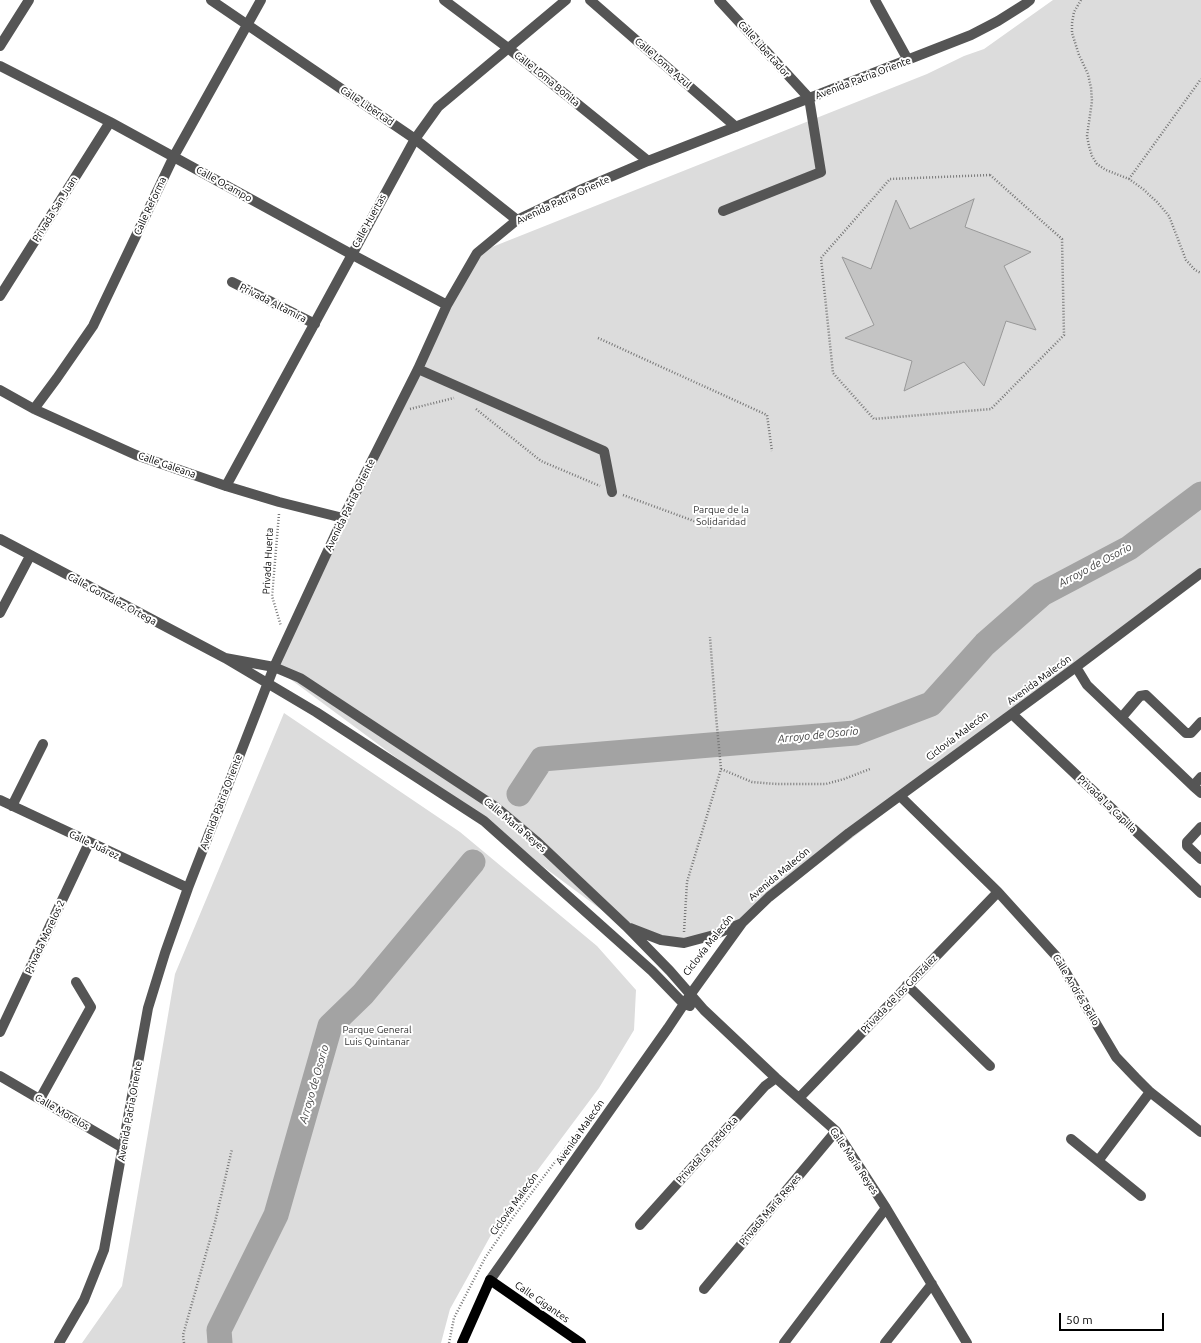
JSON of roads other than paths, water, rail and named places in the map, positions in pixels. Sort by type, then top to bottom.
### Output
[{"type":"main road","name":"Avenida Malecón","points":[[462,1343],[490,1280]]},
{"type":"main road","name":"Calle Gigantes","points":[[490,1280],[581,1343]]},
{"type":"street","points":[[0,46],[29,0]]},
{"type":"street","name":"Calle Libertad","points":[[211,0],[415,139],[517,220]]},
{"type":"street","name":"Calle Reforma","points":[[34,409],[93,326],[174,156],[261,0]]},
{"type":"street","name":"Calle Loma Bonita","points":[[444,0],[508,48],[648,161]]},
{"type":"street","name":"Calle Huertas","points":[[226,486],[415,139],[438,107],[566,0]]},
{"type":"street","name":"Calle Loma Azul","points":[[590,0],[736,127]]},
{"type":"street","name":"Calle Libertador","points":[[719,0],[809,98]]},
{"type":"street","points":[[875,0],[908,60]]},
{"type":"street","name":"Avenida Patria Oriente","points":[[59,1343],[84,1300],[104,1250],[148,1008],[165,953],[188,888],[274,667],[286,644],[343,518],[394,413],[418,369],[447,305],[477,253],[517,220],[582,190],[648,161],[971,35],[998,21],[1030,0]]},
{"type":"street","name":"Calle Ocampo","points":[[0,66],[174,156],[351,254],[447,305]]},
{"type":"street","points":[[723,211],[821,172],[809,98]]},
{"type":"street","name":"Privada San Juan","points":[[0,296],[110,122]]},
{"type":"street","name":"Privada Altamira","points":[[232,282],[315,324]]},
{"type":"street","points":[[418,369],[604,451],[612,492]]},
{"type":"street","name":"Calle Galeana","points":[[0,390],[34,409],[136,455],[226,486],[343,518]]},
{"type":"street","name":"Calle González Ortega","points":[[0,539],[225,658],[267,683]]},
{"type":"street","points":[[0,614],[30,556]]},
{"type":"street","name":"Avenida Malecón","points":[[490,1280],[742,923],[769,896],[849,833],[1076,667],[1201,573]]},
{"type":"street","name":"Calle González Ortega","points":[[225,658],[274,667]]},
{"type":"street","name":"Calle María Reyes","points":[[274,667],[313,685],[497,808],[536,841],[626,926],[670,971],[704,1010],[776,1078],[800,1097],[836,1131],[886,1208],[967,1343]]},
{"type":"street","points":[[1076,667],[1087,685],[1201,793]]},
{"type":"street","name":"Calle María Reyes","points":[[267,683],[316,712],[484,821],[652,971],[684,1004],[704,1010]]},
{"type":"street","points":[[1122,717],[1140,696],[1146,695],[1186,733],[1191,733],[1201,722]]},
{"type":"street","name":"Privada La Capilla","points":[[1012,714],[1201,893]]},
{"type":"street","points":[[12,806],[43,744]]},
{"type":"street","points":[[1193,786],[1201,777]]},
{"type":"street","name":"Calle Andrés Bello","points":[[900,796],[998,892],[1056,956],[1116,1057],[1150,1092],[1201,1132]]},
{"type":"street","name":"Calle Juárez","points":[[0,800],[89,843],[188,888]]},
{"type":"street","points":[[1201,827],[1187,842],[1187,846],[1201,860]]},
{"type":"street","name":"Privada Morelos 2","points":[[0,1032],[89,843]]},
{"type":"street","name":"Privada de los González","points":[[800,1097],[998,892]]},
{"type":"street","points":[[626,926],[661,940],[684,943],[714,935],[742,923]]},
{"type":"street","points":[[40,1099],[91,1007],[76,982]]},
{"type":"street","points":[[907,985],[990,1066]]},
{"type":"street","name":"Calle Morelos","points":[[0,1076],[123,1148]]},
{"type":"street","name":"Privada La Piedrota","points":[[640,1225],[765,1086],[776,1078]]},
{"type":"street","points":[[1098,1161],[1150,1092]]},
{"type":"street","name":"Privada María Reyes","points":[[704,1288],[836,1131]]},
{"type":"street","points":[[1071,1139],[1142,1196]]},
{"type":"street","points":[[784,1343],[886,1208]]},
{"type":"street","points":[[885,1343],[932,1284]]},
{"type":"waterway","name":"Arroyo de Osorio","points":[[519,794],[542,759],[855,733],[931,704],[985,644],[1042,594],[1129,548],[1201,494]]},
{"type":"waterway","name":"Arroyo de Osorio","points":[[220,1343],[219,1330],[276,1215],[330,1026],[363,994],[473,862]]},
{"type":"park label","name":"Parque de la Solidaridad","points":[[721,516]]},
{"type":"park label","name":"Parque General Luis Quintanar","points":[[377,1036]]}]
